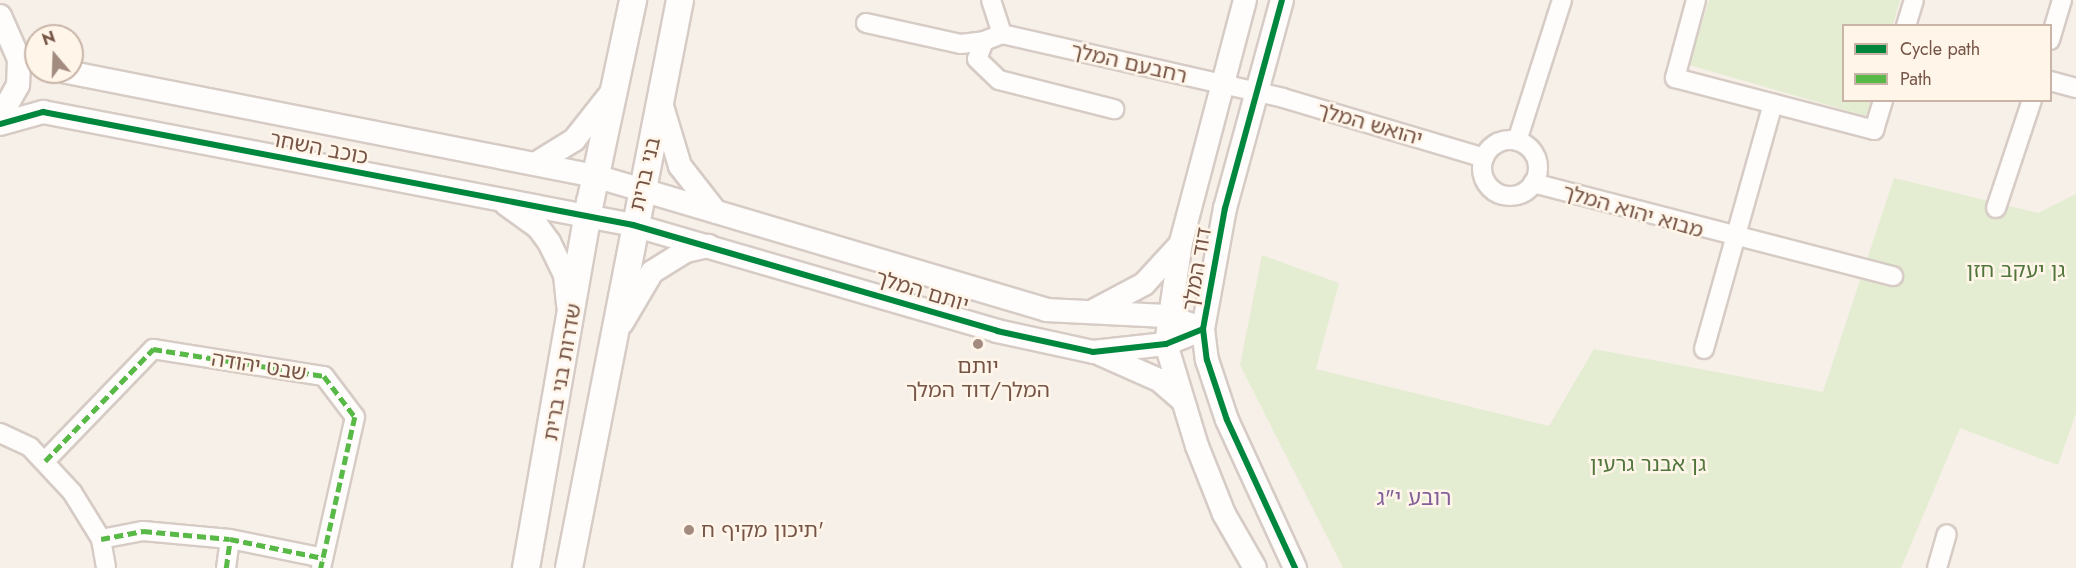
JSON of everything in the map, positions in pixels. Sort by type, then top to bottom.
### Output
[{"type":"main road","points":[[595,176],[633,0]]},
{"type":"main road","name":"בני ברית","points":[[609,348],[680,0]]},
{"type":"main road","name":"שדרות בני ברית","points":[[526,568],[595,176]]},
{"type":"main road","name":"שדרות בני ברית","points":[[569,568],[609,348]]},
{"type":"street","points":[[866,23],[961,44],[984,41],[1002,34],[991,0]]},
{"type":"street","name":"דוד המלך","points":[[1245,0],[1181,242],[1166,316],[1166,344],[1181,400],[1224,514],[1255,568]]},
{"type":"street","name":"דוד המלך","points":[[1282,0],[1256,91],[1211,269],[1203,328],[1207,360],[1227,420],[1295,568]]},
{"type":"street","points":[[1517,141],[1562,0]]},
{"type":"street","points":[[1696,0],[1675,78],[1874,130],[1882,102]]},
{"type":"street","points":[[1907,24],[1914,0]]},
{"type":"street","points":[[2052,33],[2062,0]]},
{"type":"street","points":[[6,25],[24,43]]},
{"type":"street","points":[[0,118],[18,84],[6,25]]},
{"type":"street","name":"רחבעם המלך","points":[[1002,34],[1256,91]]},
{"type":"street","points":[[984,41],[977,59],[999,80],[1114,109]]},
{"type":"street","name":"כוכב השחר","points":[[84,75],[595,176]]},
{"type":"street","points":[[2052,82],[2076,88]]},
{"type":"street","points":[[535,164],[574,140],[616,86]]},
{"type":"street","name":"יהואש המלך","points":[[1256,91],[1484,158]]},
{"type":"street","points":[[661,101],[680,166],[716,212]]},
{"type":"street","points":[[1996,208],[2031,102]]},
{"type":"street","name":"מבוא יהוא המלך","points":[[1704,350],[1732,239],[1773,104]]},
{"type":"street","name":"כוכב השחר","points":[[0,124],[43,112],[633,225]]},
{"type":"street","points":[[1517,141],[1536,159],[1533,183],[1521,193],[1501,194],[1486,182],[1484,158],[1498,143],[1517,141]]},
{"type":"street","name":"יותם המלך","points":[[595,176],[987,294],[1084,314],[1166,316],[1203,328]]},
{"type":"street","name":"מבוא יהוא המלך","points":[[1533,183],[1732,239],[1893,276]]},
{"type":"street","points":[[500,200],[538,227],[549,242],[565,276],[570,321]]},
{"type":"street","name":"יותם המלך","points":[[633,225],[711,245],[997,331],[1093,352],[1166,344],[1203,328]]},
{"type":"street","points":[[1084,314],[1122,300],[1144,284],[1181,242]]},
{"type":"street","points":[[609,348],[652,272],[686,250],[711,245]]},
{"type":"street","name":"שבט יהודה","points":[[45,461],[153,350],[324,376],[355,417],[322,563],[230,539],[143,531],[101,539]]},
{"type":"street","points":[[1093,352],[1143,371],[1181,400]]},
{"type":"street","points":[[0,433],[45,461],[101,539],[106,568]]},
{"type":"street","points":[[1937,568],[1947,534]]},
{"type":"street","points":[[226,568],[230,539]]},
{"type":"green space","points":[[1709,0],[1900,0],[1893,24],[1842,24],[1842,102],[1871,102],[1866,116],[1689,65]]},
{"type":"green space","name":"גן אבנר גרעין","points":[[1894,178],[2038,213],[2076,194],[2076,413],[2058,465],[1960,428],[1901,568],[1343,568],[1240,365],[1262,255],[1339,283],[1316,369],[1549,426],[1594,349],[1823,392]]},
{"type":"marked path","points":[[45,461],[153,349],[324,376],[355,417],[321,568]]},
{"type":"marked path","points":[[101,539],[143,531],[230,539],[323,558]]},
{"type":"marked path","points":[[226,568],[230,539]]},
{"type":"cycle path","points":[[1282,0],[1225,208],[1203,329],[1207,360],[1227,420],[1295,568]]},
{"type":"cycle path","points":[[0,124],[43,112],[633,225],[997,331],[1093,352],[1166,344],[1203,329]]},
{"type":"place","name":"יותם המלך/דוד המלך","points":[[978,344]]},
{"type":"place","name":"תיכון מקיף ח'","points":[[689,530]]},
{"type":"district","name":"רובע י\"ג","points":[[1414,498]]},
{"type":"park label","name":"גן יעקב חזן","points":[[2016,270]]}]
